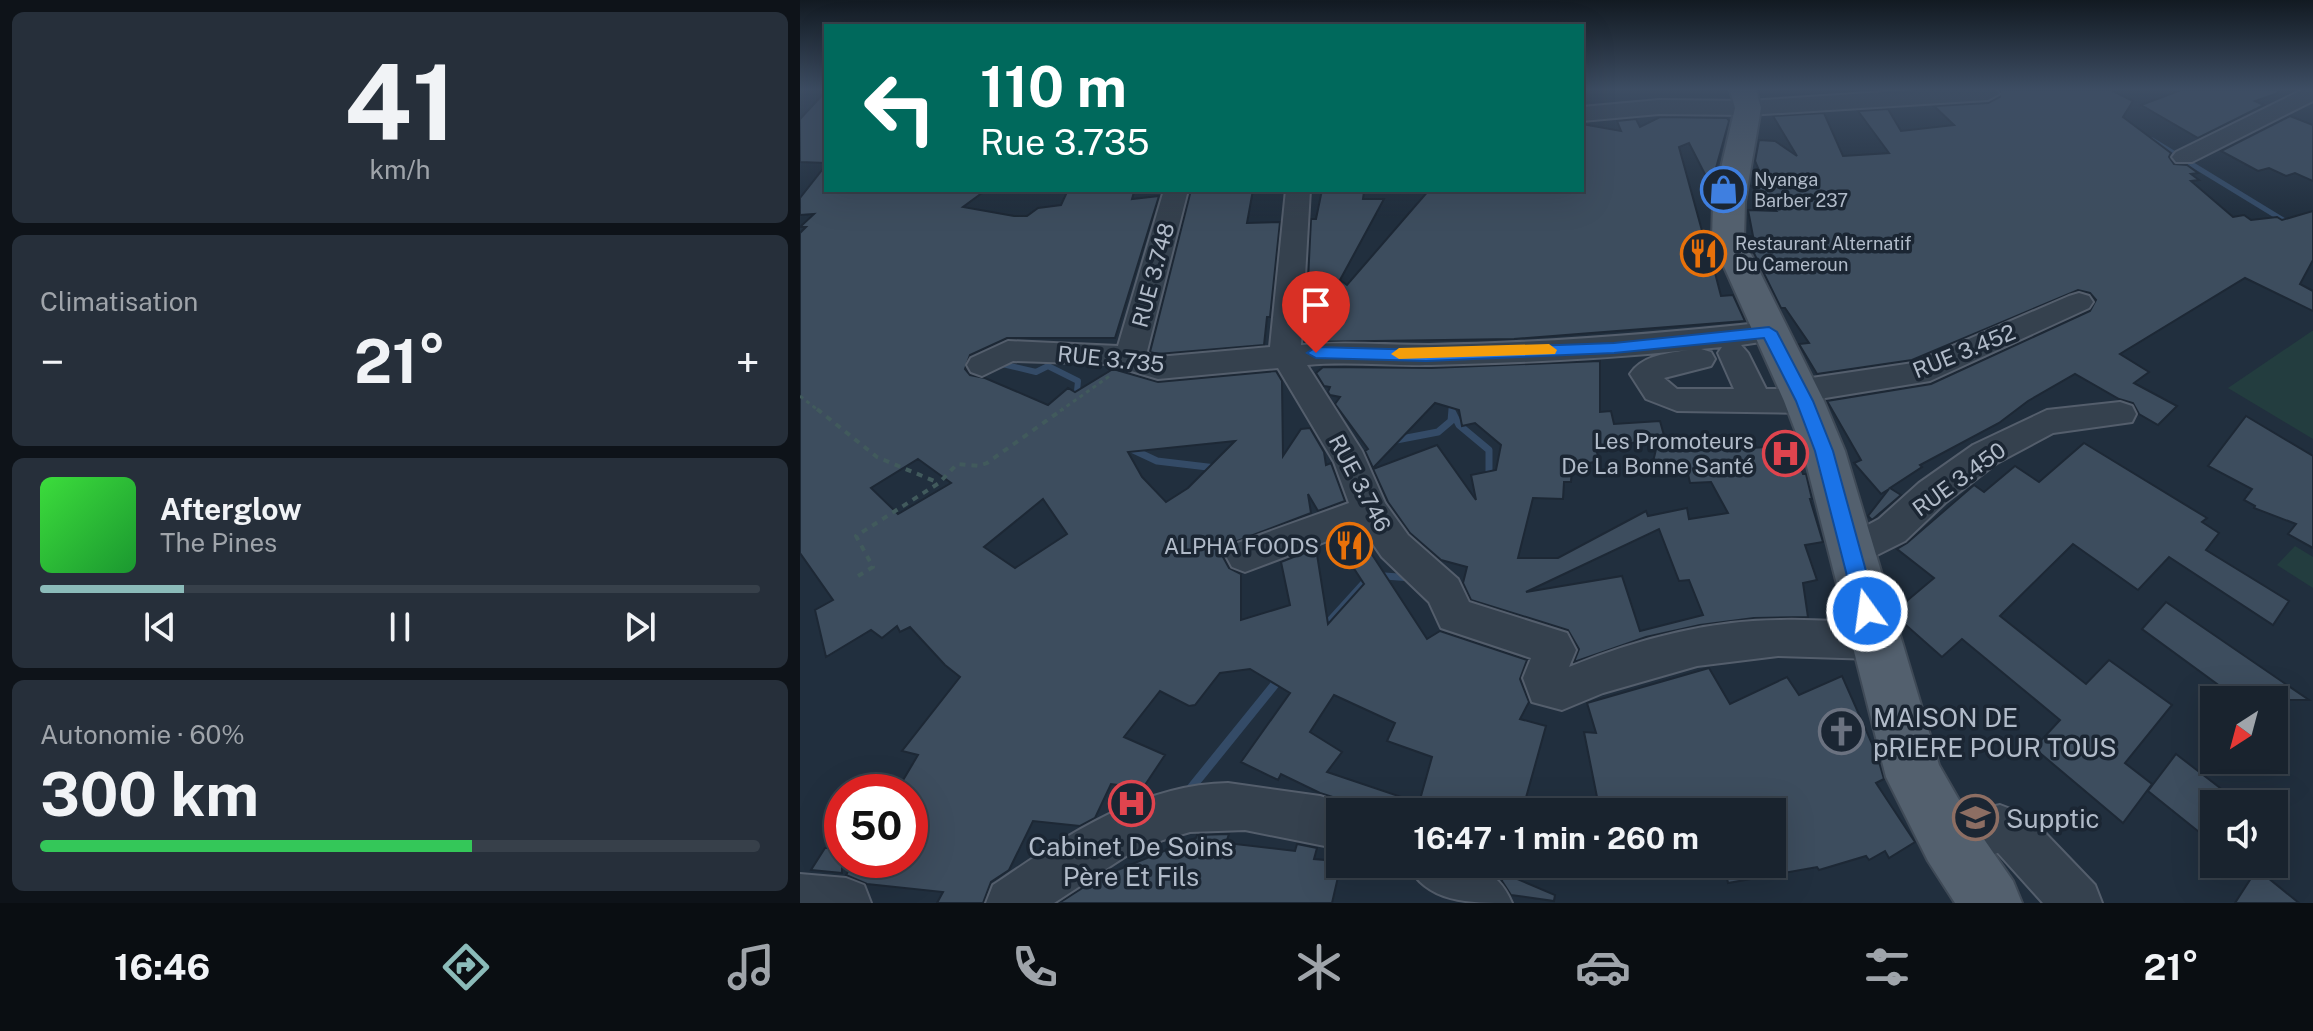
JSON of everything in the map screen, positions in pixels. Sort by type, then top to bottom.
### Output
[{"type":"main road","points":[[1740,132],[1729,202],[1728,240],[1759,343],[1801,396],[1824,451],[1914,777],[1949,840],[1991,903]]},
{"type":"street","points":[[2184,157],[2234,132]]},
{"type":"street","name":"RUE 3.748","points":[[1133,360],[1132,351],[1175,192]]},
{"type":"street","points":[[1285,354],[1298,192]]},
{"type":"street","name":"RUE 3.452","points":[[1759,343],[1663,365],[1646,374],[1655,391],[1663,397],[1677,400],[1755,400],[1801,396],[1919,373],[2079,302]]},
{"type":"street","points":[[1755,400],[1759,343]]},
{"type":"street","name":"RUE 3.735","points":[[982,365],[1008,351],[1108,354],[1158,368],[1285,354],[1347,351],[1426,355],[1759,343]]},
{"type":"street","name":"RUE 3.746","points":[[1285,354],[1350,460],[1370,510],[1395,546],[1444,591],[1455,616],[1553,646],[1544,684],[1555,691],[1697,647],[1778,638],[1874,641]]},
{"type":"street","name":"RUE 3.450","points":[[1851,552],[1892,530],[1932,493],[1985,454],[2034,428],[2047,422],[2120,414]]},
{"type":"street","points":[[1245,556],[1370,510]]},
{"type":"street","points":[[1011,903],[1065,866],[1116,837],[1174,814],[1219,806],[1326,822]]},
{"type":"street","points":[[1949,840],[2000,829],[2012,833],[2077,903]]},
{"type":"street","points":[[1451,878],[1487,903]]},
{"type":"street","points":[[800,899],[846,903]]},
{"type":"path","points":[[858,576],[873,567],[856,536],[939,483],[960,463],[979,466],[987,463],[1133,360]]},
{"type":"path","points":[[800,396],[877,457],[939,483]]},
{"type":"green space","points":[[2313,331],[2313,439],[2228,388]]},
{"type":"green space","points":[[2295,546],[2313,557],[2313,588],[2277,565]]},
{"type":"building","points":[[800,132],[824,132],[824,163],[800,162]]},
{"type":"building","points":[[1584,132],[1726,132],[1711,186],[1689,143],[1679,147],[1704,238],[1700,270],[1714,269],[1721,296],[1733,295],[1745,321],[1514,339],[1305,342],[1311,219],[1316,219],[1322,192],[1364,192],[1363,199],[1384,199],[1340,280],[1347,285],[1427,192],[1584,192]]},
{"type":"building","points":[[1783,132],[1832,132],[1843,156],[1889,153],[1874,132],[2143,132],[2171,153],[2169,157],[2174,164],[2187,165],[2198,173],[2191,174],[2199,180],[2191,181],[2233,217],[2244,215],[2251,220],[2277,217],[2282,220],[2313,211],[2313,260],[2300,284],[2313,291],[2313,311],[2245,278],[2120,354],[2149,372],[2134,383],[2177,406],[2158,425],[2139,414],[2133,403],[2119,399],[2075,374],[2028,401],[1999,423],[1920,465],[1922,467],[1890,488],[1901,495],[1872,520],[1868,516],[1889,489],[1881,494],[1854,463],[1861,460],[1827,401],[1931,384],[2090,311],[2096,300],[2090,293],[2078,290],[1912,360],[1817,374],[1799,344],[1809,343],[1785,308],[1781,308],[1747,239],[1747,236],[1753,236],[1748,210],[1776,211],[1751,186],[1766,187],[1755,161],[1759,140],[1775,141],[1797,156]]},
{"type":"building","points":[[2188,132],[2210,132],[2198,138]]},
{"type":"building","points":[[2258,132],[2313,132],[2313,181],[2295,173],[2286,176],[2269,168],[2258,171],[2221,151]]},
{"type":"building","points":[[824,168],[824,192],[983,192],[963,207],[1014,216],[1027,216],[1038,208],[1061,205],[1067,192],[1134,192],[1132,199],[1159,196],[1115,338],[1007,338],[970,355],[965,369],[970,375],[985,378],[1048,405],[1068,388],[1075,392],[1113,369],[1158,382],[1276,371],[1282,381],[1283,456],[1301,429],[1310,428],[1324,452],[1326,465],[1331,463],[1345,501],[1318,511],[1308,494],[1311,513],[1229,544],[1223,557],[1229,568],[1241,574],[1241,620],[1290,605],[1281,562],[1316,548],[1328,624],[1364,584],[1336,541],[1358,533],[1427,639],[1440,631],[1527,660],[1520,679],[1529,702],[1520,719],[1546,726],[1526,798],[1420,798],[1432,757],[1387,741],[1395,723],[1334,695],[1310,732],[1342,752],[1327,772],[1404,798],[1336,798],[1281,774],[1278,780],[1241,762],[1290,693],[1250,669],[1220,673],[1195,705],[1189,706],[1160,691],[1124,737],[1165,755],[1143,788],[1111,784],[1095,818],[1080,826],[1033,821],[1009,870],[991,882],[983,903],[937,903],[943,892],[867,884],[853,878],[928,878],[928,774],[907,774],[918,755],[902,751],[960,677],[910,627],[900,632],[897,626],[882,638],[871,630],[826,657],[815,610],[833,600],[800,553],[800,233],[806,227],[800,227],[814,214],[800,215],[800,198]],"holes":[[[1235,441],[1188,488],[1166,502],[1142,477],[1128,452]],[[918,459],[951,483],[898,514],[871,488]],[[1043,499],[1067,534],[1015,568],[984,547]]]},
{"type":"building","points":[[1190,192],[1253,192],[1247,223],[1280,222],[1264,345],[1158,354],[1150,352]]},
{"type":"building","points":[[1600,361],[1600,412],[1611,411],[1614,424],[1660,421],[1665,439],[1595,447],[1600,461],[1572,466],[1571,482],[1564,482],[1563,499],[1533,498],[1518,558],[1558,558],[1646,511],[1648,516],[1687,508],[1689,519],[1728,513],[1711,482],[1690,483],[1687,469],[1653,462],[1657,445],[1685,451],[1789,446],[1791,452],[1795,451],[1803,474],[1806,474],[1823,542],[1805,545],[1817,580],[1803,583],[1808,617],[1754,618],[1700,625],[1646,637],[1574,662],[1579,649],[1568,630],[1471,600],[1463,583],[1467,567],[1441,560],[1410,533],[1388,502],[1373,469],[1437,445],[1476,500],[1471,475],[1496,470],[1501,445],[1475,423],[1462,426],[1459,410],[1435,403],[1373,468],[1365,451],[1368,449],[1335,404],[1340,397],[1330,395],[1330,387],[1324,386],[1316,373],[1323,367],[1431,368]],"holes":[[[1659,529],[1679,581],[1689,580],[1703,615],[1640,631],[1622,576],[1526,592]]]},
{"type":"building","points":[[2246,416],[2313,456],[2313,548],[2288,534],[2296,524],[2254,508],[2244,500],[2252,489],[2208,466]]},
{"type":"building","points":[[2084,443],[2207,518],[2202,522],[2219,533],[2206,550],[2289,601],[2273,625],[2169,557],[2138,590],[2073,544],[2000,616],[2086,684],[2109,660],[2172,705],[2125,763],[2152,784],[2123,823],[2034,748],[2060,720],[1962,639],[1942,657],[1899,619],[1896,610],[1934,578],[1897,549],[1974,485],[1984,492],[2015,466],[2039,482]]},
{"type":"building","points":[[2166,602],[2309,700],[2288,700],[2288,686],[2220,686],[2142,629]]},
{"type":"building","points":[[1709,668],[1730,704],[1787,677],[1799,695],[1842,676],[1877,755],[1884,779],[1876,783],[1915,842],[1889,858],[1885,851],[1869,860],[1866,856],[1819,870],[1817,867],[1786,873],[1786,798],[1597,798],[1584,732],[1596,733],[1587,703]]},
{"type":"building","points":[[2176,754],[2223,790],[2200,790],[2200,833],[2148,791]]},
{"type":"building","points":[[1229,834],[1226,843],[1295,851],[1297,844],[1317,848],[1314,859],[1326,860],[1326,878],[1338,878],[1332,903],[1059,903],[1098,878],[1197,835]]},
{"type":"building","points":[[824,850],[824,871],[811,870]]},
{"type":"building","points":[[1502,878],[1515,878],[1555,895],[1554,901],[1511,895]]},
{"type":"building","points":[[1727,878],[1756,878],[1728,883]]},
{"type":"building","points":[[2251,878],[2268,878],[2299,903],[2235,903]]},
{"type":"waterway","points":[[2152,140],[2288,223]]},
{"type":"waterway","points":[[998,363],[1036,372],[1048,366],[1078,381],[1077,391],[1072,396]]},
{"type":"waterway","points":[[1452,411],[1453,402]]},
{"type":"waterway","points":[[1391,441],[1438,432],[1451,421],[1452,409]]},
{"type":"waterway","points":[[1453,413],[1459,425],[1489,450],[1489,471]]},
{"type":"waterway","points":[[1125,446],[1157,461],[1216,468]]},
{"type":"waterway","points":[[1322,629],[1371,575],[1412,578]]},
{"type":"waterway","points":[[1187,793],[1280,678]]},
{"type":"waterway","points":[[1172,857],[1173,830]]},
{"type":"slow traffic","points":[[1399,354],[1549,350]]},
{"type":"place","name":"Nyanga Barber 237","points":[[1723,189]]},
{"type":"place","name":"Restaurant Alternatif Du Cameroun","points":[[1704,253]]},
{"type":"place","name":"Les Promoteurs De La Bonne Santé","points":[[1785,454]]},
{"type":"place","name":"ALPHA FOODS","points":[[1350,546]]},
{"type":"place","name":"MAISON DE pRIERE POUR TOUS","points":[[1842,732]]},
{"type":"place","name":"Cabinet De Soins Père Et Fils","points":[[1131,803]]},
{"type":"place","name":"Supptic","points":[[1975,818]]},
{"type":"route","points":[[1316,353],[1347,351],[1426,355],[1614,348],[1769,332],[1804,401],[1824,451],[1867,611]]}]
